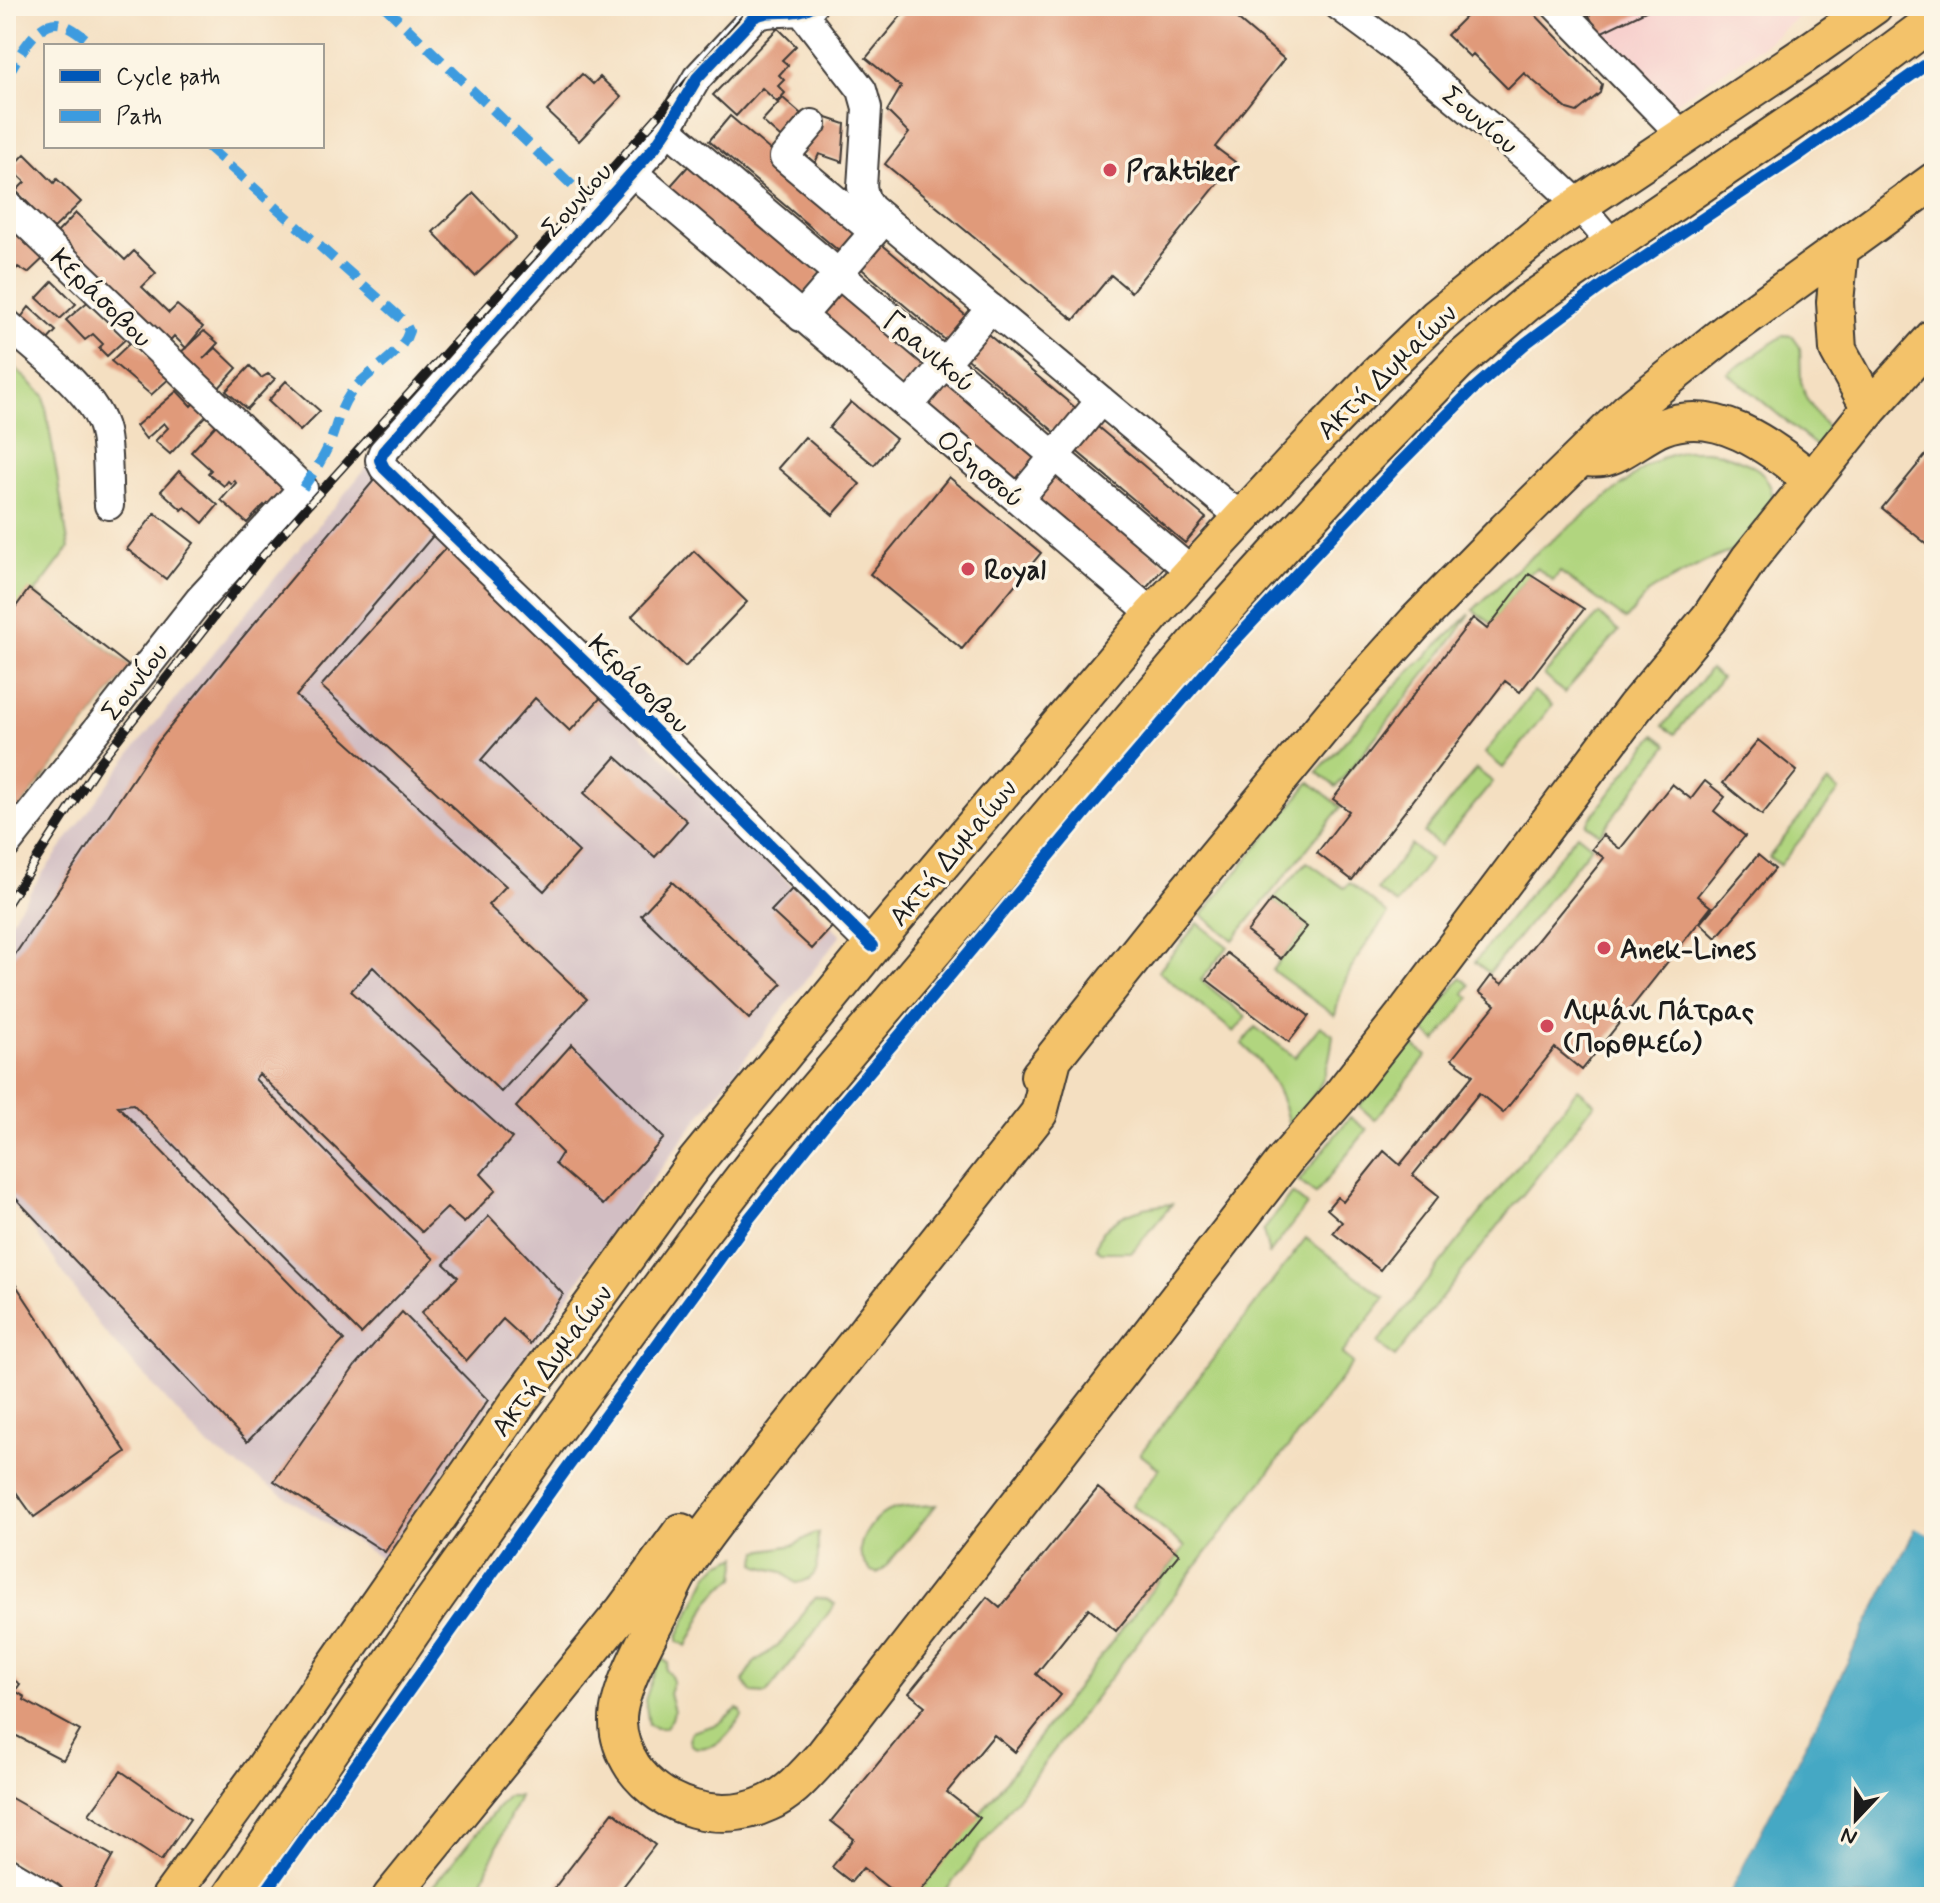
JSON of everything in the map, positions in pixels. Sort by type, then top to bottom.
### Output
[{"type":"main road","name":"Ακτή Δυμαίων","points":[[170,1897],[264,1768],[503,1423],[677,1186],[872,946],[1153,614],[1315,439],[1417,335],[1485,277],[1554,222],[1874,6]]},
{"type":"main road","name":"Ακτή Δυμαίων","points":[[231,1897],[546,1442],[762,1153],[1202,636],[1357,466],[1458,362],[1491,333],[1527,303],[1851,82],[1934,20]]},
{"type":"main road","points":[[391,1897],[624,1610],[865,1292],[1336,711],[1426,612],[1629,410],[1730,329],[1934,181]]},
{"type":"main road","points":[[1840,250],[1835,302],[1838,350],[1870,408]]},
{"type":"main road","points":[[1053,1059],[1039,1113],[768,1455],[680,1572],[622,1694],[617,1719],[620,1740],[628,1759],[643,1779],[673,1801],[696,1810],[721,1813],[746,1811],[769,1803],[790,1790],[823,1756],[1285,1160],[1385,1039],[1635,707],[1701,628],[1749,559],[1870,408],[1934,337]]},
{"type":"main road","points":[[1578,458],[1605,458],[1662,427],[1705,421],[1751,437],[1781,455],[1812,480]]},
{"type":"street","name":"Σουνίου","points":[[1339,6],[1393,46],[1544,172],[1579,205],[1612,244]]},
{"type":"street","points":[[1556,6],[1683,136]]},
{"type":"street","name":"Σουνίου","points":[[383,452],[632,172],[667,129],[697,78],[754,17],[765,12],[793,12],[809,8]]},
{"type":"street","points":[[809,8],[807,19],[862,90],[867,108],[862,187],[874,222]]},
{"type":"street","points":[[812,124],[784,157],[991,308],[1243,519]]},
{"type":"street","name":"Γρανικού","points":[[667,129],[1193,573]]},
{"type":"street","name":"Οδησσού","points":[[632,172],[1153,614]]},
{"type":"street","name":"Κεράσοβου","points":[[6,204],[303,488]]},
{"type":"street","points":[[801,317],[838,273],[874,222]]},
{"type":"street","points":[[908,407],[991,308]]},
{"type":"street","points":[[6,323],[85,395],[96,410],[105,433],[109,505]]},
{"type":"street","points":[[1019,499],[1101,400]]},
{"type":"street","name":"Κεράσοβου","points":[[383,452],[380,460],[384,468],[872,946]]},
{"type":"street","name":"Σουνίου","points":[[6,845],[200,599],[303,488]]},
{"type":"street","points":[[6,1871],[50,1897]]},
{"type":"shaded area","points":[[1570,6],[1811,6],[1766,43],[1671,106]]},
{"type":"shaded area","points":[[370,463],[841,935],[610,1237],[382,1559],[209,1447],[100,1327],[26,1218],[6,1199],[6,928],[134,749]]},
{"type":"green space","points":[[1784,335],[1792,336],[1800,347],[1801,381],[1806,398],[1838,439],[1826,454],[1728,373]]},
{"type":"green space","points":[[6,359],[44,396],[69,548],[35,593],[130,667],[6,825]]},
{"type":"green space","points":[[1684,451],[1721,453],[1749,464],[1764,475],[1773,496],[1772,507],[1744,546],[1661,585],[1647,594],[1626,620],[1560,572],[1553,581],[1537,568],[1529,574],[1492,624],[1473,610],[1521,565],[1644,468],[1661,458]]},
{"type":"green space","points":[[1470,614],[1336,787],[1317,772],[1398,683]]},
{"type":"green space","points":[[1599,614],[1619,631],[1564,693],[1544,675]]},
{"type":"green space","points":[[1710,669],[1721,678],[1675,734],[1663,726]]},
{"type":"green space","points":[[1534,691],[1552,705],[1503,768],[1485,753]]},
{"type":"green space","points":[[1655,735],[1668,745],[1600,834],[1586,824]]},
{"type":"green space","points":[[1476,769],[1493,782],[1440,846],[1424,833]]},
{"type":"green space","points":[[1310,782],[1341,807],[1233,940],[1202,915]]},
{"type":"green space","points":[[1828,782],[1839,791],[1780,865],[1769,857]]},
{"type":"green space","points":[[1577,834],[1592,846],[1489,973],[1475,962]]},
{"type":"green space","points":[[1411,845],[1430,860],[1397,904],[1377,890]]},
{"type":"green space","points":[[1307,862],[1344,888],[1350,883],[1388,914],[1349,974],[1335,1016],[1272,970],[1307,927],[1272,900]]},
{"type":"green space","points":[[1198,923],[1228,947],[1201,980],[1246,1017],[1234,1032],[1158,971]]},
{"type":"green space","points":[[1461,978],[1470,985],[1464,993],[1470,998],[1436,1041],[1422,1029]]},
{"type":"green space","points":[[1320,1026],[1333,1035],[1325,1074],[1316,1093],[1292,1125],[1271,1079],[1242,1044],[1255,1027],[1295,1057]]},
{"type":"green space","points":[[1411,1043],[1427,1056],[1375,1120],[1359,1106]]},
{"type":"green space","points":[[1578,1089],[1595,1103],[1395,1357],[1378,1343]]},
{"type":"green space","points":[[1350,1117],[1367,1130],[1315,1194],[1299,1181]]},
{"type":"green space","points":[[1292,1193],[1307,1205],[1269,1254],[1263,1231]]},
{"type":"green space","points":[[1172,1204],[1132,1252],[1101,1252],[1096,1248],[1106,1228],[1115,1221],[1137,1210]]},
{"type":"green space","points":[[1306,1238],[1385,1298],[1342,1354],[1353,1363],[941,1897],[916,1897],[1185,1547],[1132,1505],[1159,1469],[1140,1454]]},
{"type":"green space","points":[[936,1505],[883,1570],[877,1573],[871,1571],[861,1555],[861,1549],[865,1535],[874,1522],[891,1510]]},
{"type":"green space","points":[[818,1533],[818,1565],[812,1577],[805,1581],[796,1583],[782,1572],[756,1563],[759,1551],[794,1545]]},
{"type":"green space","points":[[738,1556],[735,1578],[709,1601],[687,1646],[678,1641],[709,1574],[719,1564]]},
{"type":"green space","points":[[816,1598],[835,1604],[766,1694],[752,1693],[743,1681],[754,1663],[796,1627],[806,1607]]},
{"type":"green space","points":[[659,1660],[668,1663],[666,1670],[673,1681],[669,1693],[674,1711],[665,1728],[649,1725],[645,1700]]},
{"type":"green space","points":[[737,1709],[742,1716],[721,1741],[698,1748],[690,1744],[691,1732],[718,1724]]},
{"type":"green space","points":[[507,1796],[519,1796],[475,1897],[424,1897]]},
{"type":"water","points":[[1916,1527],[1934,1537],[1934,1897],[1727,1897]]},
{"type":"pier","points":[[1914,1523],[1934,1532],[1934,1537],[1915,1528],[1727,1897],[1723,1897]]},
{"type":"building","points":[[909,6],[1222,6],[1284,59],[1215,147],[1235,162],[1131,292],[1111,275],[1074,320],[885,164],[909,133],[887,111],[901,87],[866,58]]},
{"type":"building","points":[[1457,6],[1527,6],[1602,84],[1600,93],[1577,112],[1567,109],[1524,73],[1508,89],[1473,54],[1470,57],[1447,35],[1466,16]]},
{"type":"building","points":[[1576,6],[1656,6],[1598,34],[1587,11],[1580,14]]},
{"type":"building","points":[[778,28],[796,46],[782,60],[788,65],[779,75],[784,80],[778,86],[785,93],[777,102],[762,88],[736,116],[713,95]]},
{"type":"building","points":[[582,74],[593,84],[600,77],[621,97],[579,141],[547,111]]},
{"type":"building","points":[[783,98],[808,120],[787,143],[762,121]]},
{"type":"building","points":[[730,116],[862,228],[840,252],[709,141]]},
{"type":"building","points":[[827,118],[845,124],[842,162],[819,154],[815,163],[802,152]]},
{"type":"building","points":[[25,154],[54,183],[57,179],[81,202],[50,232],[27,210],[31,206],[16,191],[25,182],[11,169]]},
{"type":"building","points":[[691,163],[821,274],[798,301],[667,190]]},
{"type":"building","points":[[474,193],[516,237],[475,276],[433,232]]},
{"type":"building","points":[[76,213],[125,260],[134,251],[156,273],[142,287],[169,313],[177,305],[203,327],[186,348],[174,336],[167,344],[55,235]]},
{"type":"building","points":[[21,227],[48,254],[28,273],[18,267],[6,280],[6,247]]},
{"type":"building","points":[[878,241],[971,320],[950,344],[857,265]]},
{"type":"building","points":[[53,281],[76,304],[60,319],[37,298]]},
{"type":"building","points":[[838,288],[931,367],[908,393],[814,314]]},
{"type":"building","points":[[91,299],[129,336],[107,356],[99,348],[103,344],[93,334],[85,340],[66,320]]},
{"type":"building","points":[[29,307],[56,331],[45,343],[20,319]]},
{"type":"building","points":[[204,331],[218,343],[203,359],[216,348],[237,368],[216,391],[178,355]]},
{"type":"building","points":[[984,331],[1078,410],[1057,434],[963,355]]},
{"type":"building","points":[[132,341],[171,377],[151,395],[111,361]]},
{"type":"building","points":[[250,366],[261,378],[268,374],[275,379],[247,409],[226,391]]},
{"type":"building","points":[[944,377],[1039,457],[1016,484],[921,404]]},
{"type":"building","points":[[286,381],[320,411],[300,431],[268,401]]},
{"type":"building","points":[[177,391],[191,406],[195,402],[209,413],[170,454],[155,441],[168,428],[164,423],[146,439],[136,426]]},
{"type":"building","points":[[851,402],[896,439],[874,465],[829,428]]},
{"type":"building","points":[[219,422],[288,486],[268,509],[264,505],[247,523],[221,500],[236,483],[234,480],[224,486],[208,473],[211,470],[191,452]]},
{"type":"building","points":[[1093,423],[1206,518],[1185,543],[1073,448]]},
{"type":"building","points":[[805,437],[860,484],[833,515],[778,468]]},
{"type":"building","points":[[1934,445],[1934,550],[1882,508]]},
{"type":"building","points":[[179,471],[218,505],[203,523],[161,491]]},
{"type":"building","points":[[1054,471],[1166,565],[1143,592],[1032,498]]},
{"type":"building","points":[[380,473],[438,530],[296,696],[506,886],[488,905],[587,999],[501,1092],[373,967],[351,991],[512,1138],[481,1174],[496,1190],[464,1223],[447,1208],[422,1232],[259,1074],[255,1079],[434,1259],[361,1334],[133,1104],[118,1106],[344,1340],[247,1442],[6,1188],[6,968],[157,743]]},
{"type":"building","points":[[949,477],[1041,553],[962,649],[870,574]]},
{"type":"building","points":[[155,513],[194,543],[166,579],[127,549]]},
{"type":"building","points":[[451,542],[605,693],[570,731],[535,698],[481,760],[579,852],[544,891],[321,686]]},
{"type":"building","points":[[694,551],[747,602],[685,667],[632,616]]},
{"type":"building","points":[[1529,574],[1584,609],[1520,692],[1505,681],[1352,880],[1317,853],[1349,811],[1333,799],[1473,618],[1487,629]]},
{"type":"building","points":[[29,589],[130,667],[6,825],[6,620]]},
{"type":"building","points":[[1758,740],[1797,771],[1762,815],[1723,783]]},
{"type":"building","points":[[616,757],[687,821],[655,857],[584,793]]},
{"type":"building","name":"Λιμάνι Πάτρας (Πορθμείο)","points":[[1705,781],[1725,797],[1714,811],[1745,836],[1697,896],[1711,907],[1582,1070],[1555,1048],[1503,1113],[1479,1093],[1413,1175],[1439,1196],[1380,1270],[1333,1233],[1342,1222],[1327,1209],[1337,1197],[1343,1202],[1384,1151],[1400,1165],[1473,1075],[1452,1059],[1495,1005],[1479,992],[1491,976],[1502,984],[1604,858],[1592,849],[1603,835],[1620,849],[1672,784],[1691,799]]},
{"type":"building","points":[[1758,855],[1775,869],[1716,938],[1700,923]]},
{"type":"building","points":[[672,882],[782,984],[749,1019],[641,915]]},
{"type":"building","points":[[792,889],[832,927],[812,949],[771,911]]},
{"type":"building","points":[[1272,900],[1307,927],[1281,959],[1247,932]]},
{"type":"building","points":[[1227,953],[1309,1016],[1289,1042],[1207,980]]},
{"type":"building","points":[[572,1044],[664,1138],[603,1205],[555,1164],[562,1153],[516,1107]]},
{"type":"building","points":[[489,1216],[563,1294],[530,1344],[503,1319],[466,1361],[421,1313],[458,1277],[444,1264]]},
{"type":"building","points":[[6,1270],[126,1452],[34,1517],[6,1478]]},
{"type":"building","points":[[402,1312],[488,1400],[385,1552],[274,1481],[355,1366]]},
{"type":"building","points":[[1098,1488],[1179,1554],[1116,1631],[1089,1608],[1036,1674],[1061,1695],[1015,1752],[994,1735],[947,1792],[980,1818],[916,1897],[900,1897],[863,1868],[851,1882],[832,1867],[854,1839],[831,1821],[925,1706],[909,1693],[987,1597],[1000,1608]]},
{"type":"building","points":[[6,1675],[20,1684],[15,1691],[25,1697],[24,1700],[80,1731],[63,1760],[7,1731],[16,1715],[6,1709]]},
{"type":"building","points":[[121,1771],[190,1819],[161,1861],[89,1814]]},
{"type":"building","points":[[6,1795],[113,1856],[90,1897],[75,1897],[6,1857]]},
{"type":"building","points":[[613,1812],[655,1845],[615,1897],[551,1897],[549,1895]]},
{"type":"railway","points":[[6,906],[100,762],[259,560],[755,6]]},
{"type":"marked path","points":[[384,6],[576,189]]},
{"type":"marked path","points":[[6,78],[29,41],[53,23],[71,28],[92,44]]},
{"type":"marked path","points":[[209,148],[404,321],[409,331],[399,348],[350,394],[325,453],[303,488]]},
{"type":"cycle path","points":[[812,6],[754,17],[697,78],[655,147],[383,452],[380,460],[384,468],[872,946]]},
{"type":"cycle path","points":[[262,1897],[564,1472],[748,1220],[828,1120],[1213,664],[1399,464],[1470,392],[1526,343],[1609,281],[1797,156],[1934,59]]},
{"type":"place","name":"Praktiker","points":[[1110,170]]},
{"type":"place","name":"Royal","points":[[968,569]]},
{"type":"place","name":"Anek-Lines","points":[[1604,948]]},
{"type":"place","name":"Λιμάνι Πάτρας (Πορθμείο)","points":[[1547,1026]]}]
